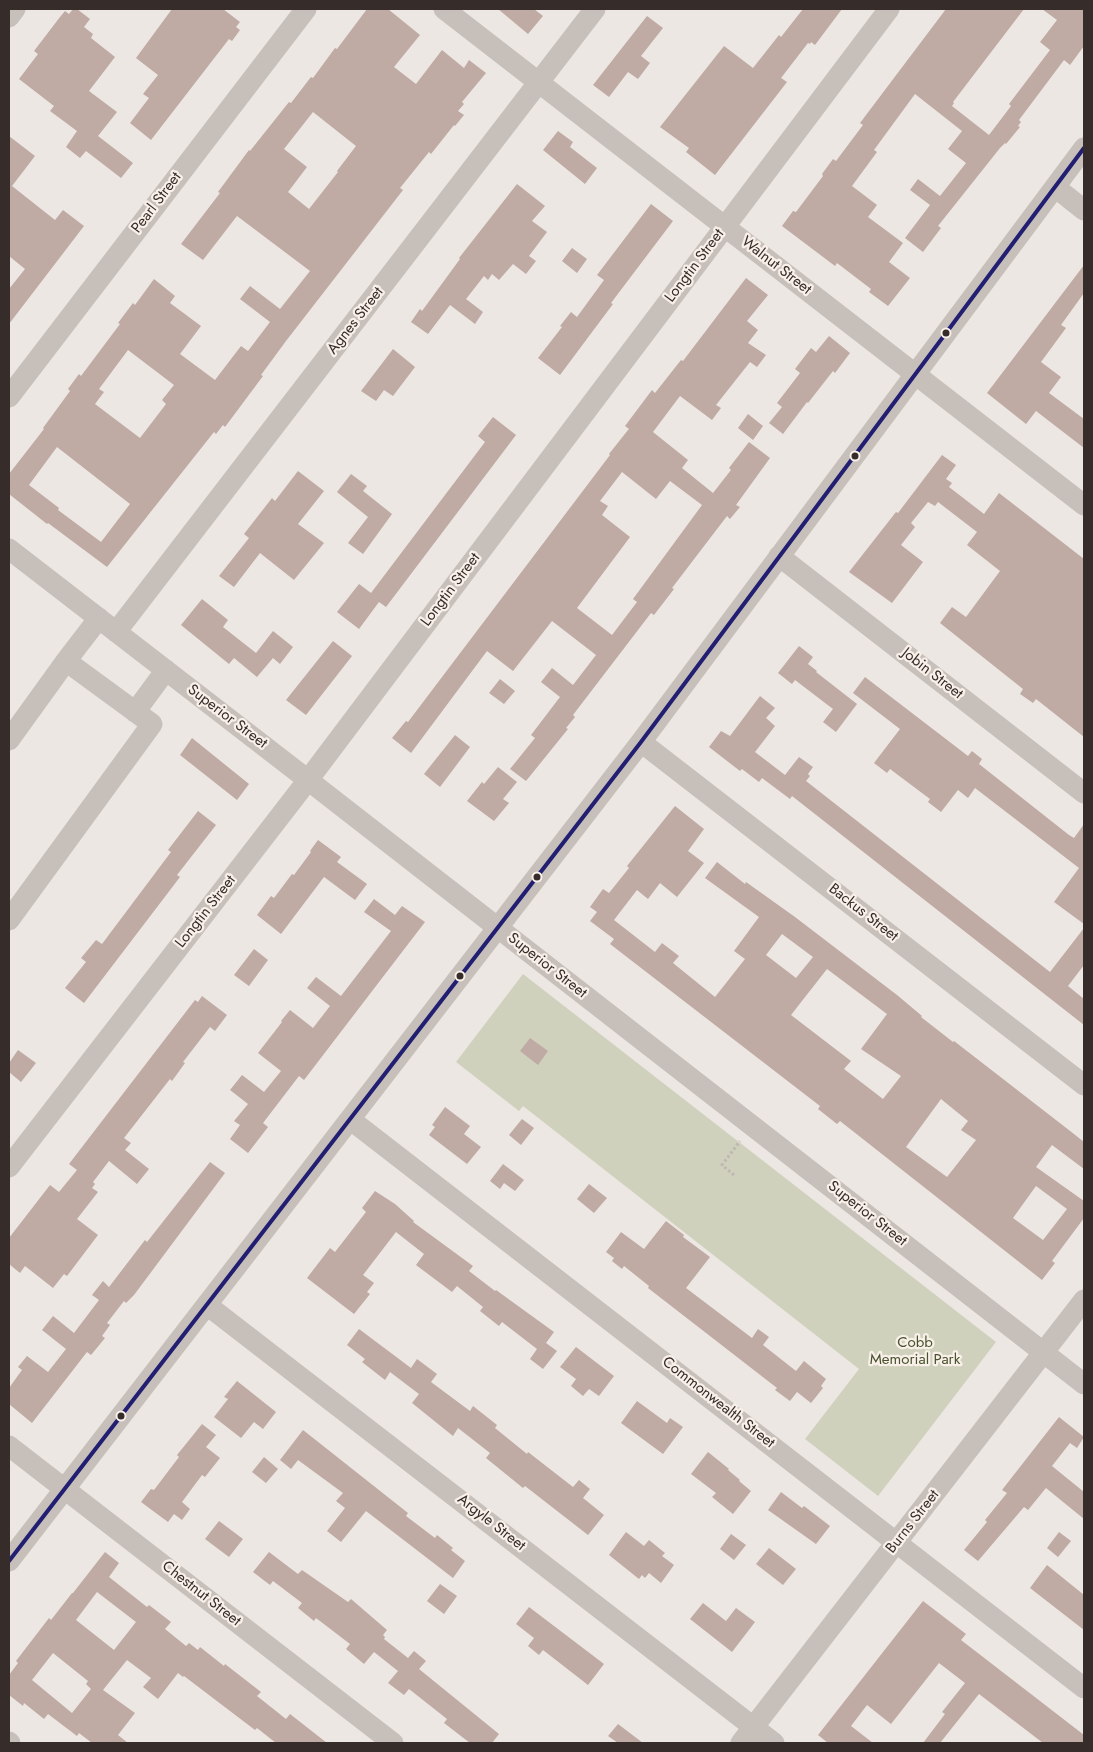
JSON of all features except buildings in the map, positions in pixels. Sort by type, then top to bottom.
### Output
[{"type":"street","points":[[9,17],[15,9]]},
{"type":"street","name":"Pearl Street","points":[[9,397],[306,9]]},
{"type":"street","name":"Walnut Street","points":[[444,9],[1084,505]]},
{"type":"street","name":"Agnes Street","points":[[116,632],[595,9]]},
{"type":"street","name":"Longtin Street","points":[[9,1168],[308,780],[889,9]]},
{"type":"street","points":[[9,1561],[641,742],[1084,148]]},
{"type":"street","points":[[1055,187],[1084,210]]},
{"type":"street","name":"Superior Street","points":[[9,549],[1084,1384]]},
{"type":"street","name":"Jobin Street","points":[[779,556],[1084,793]]},
{"type":"street","points":[[9,740],[98,618]]},
{"type":"street","points":[[9,920],[16,894],[152,724],[66,661]]},
{"type":"street","points":[[135,712],[166,670]]},
{"type":"street","name":"Backus Street","points":[[641,742],[1084,1085]]},
{"type":"street","name":"Commonwealth Street","points":[[351,1120],[1084,1688]]},
{"type":"street","name":"Burns Street","points":[[748,1735],[1084,1300]]},
{"type":"street","name":"Argyle Street","points":[[207,1305],[748,1735],[774,1743]]},
{"type":"street","name":"Chestnut Street","points":[[9,1446],[393,1743]]},
{"type":"path","points":[[734,1175],[722,1165],[741,1140]]},
{"type":"green space","name":"Cobb Memorial Park","points":[[523,974],[996,1342],[878,1496],[805,1439],[859,1369],[523,1106],[519,1111],[456,1062]]},
{"type":"transit line","points":[[9,1561],[641,742],[1084,148]]}]
